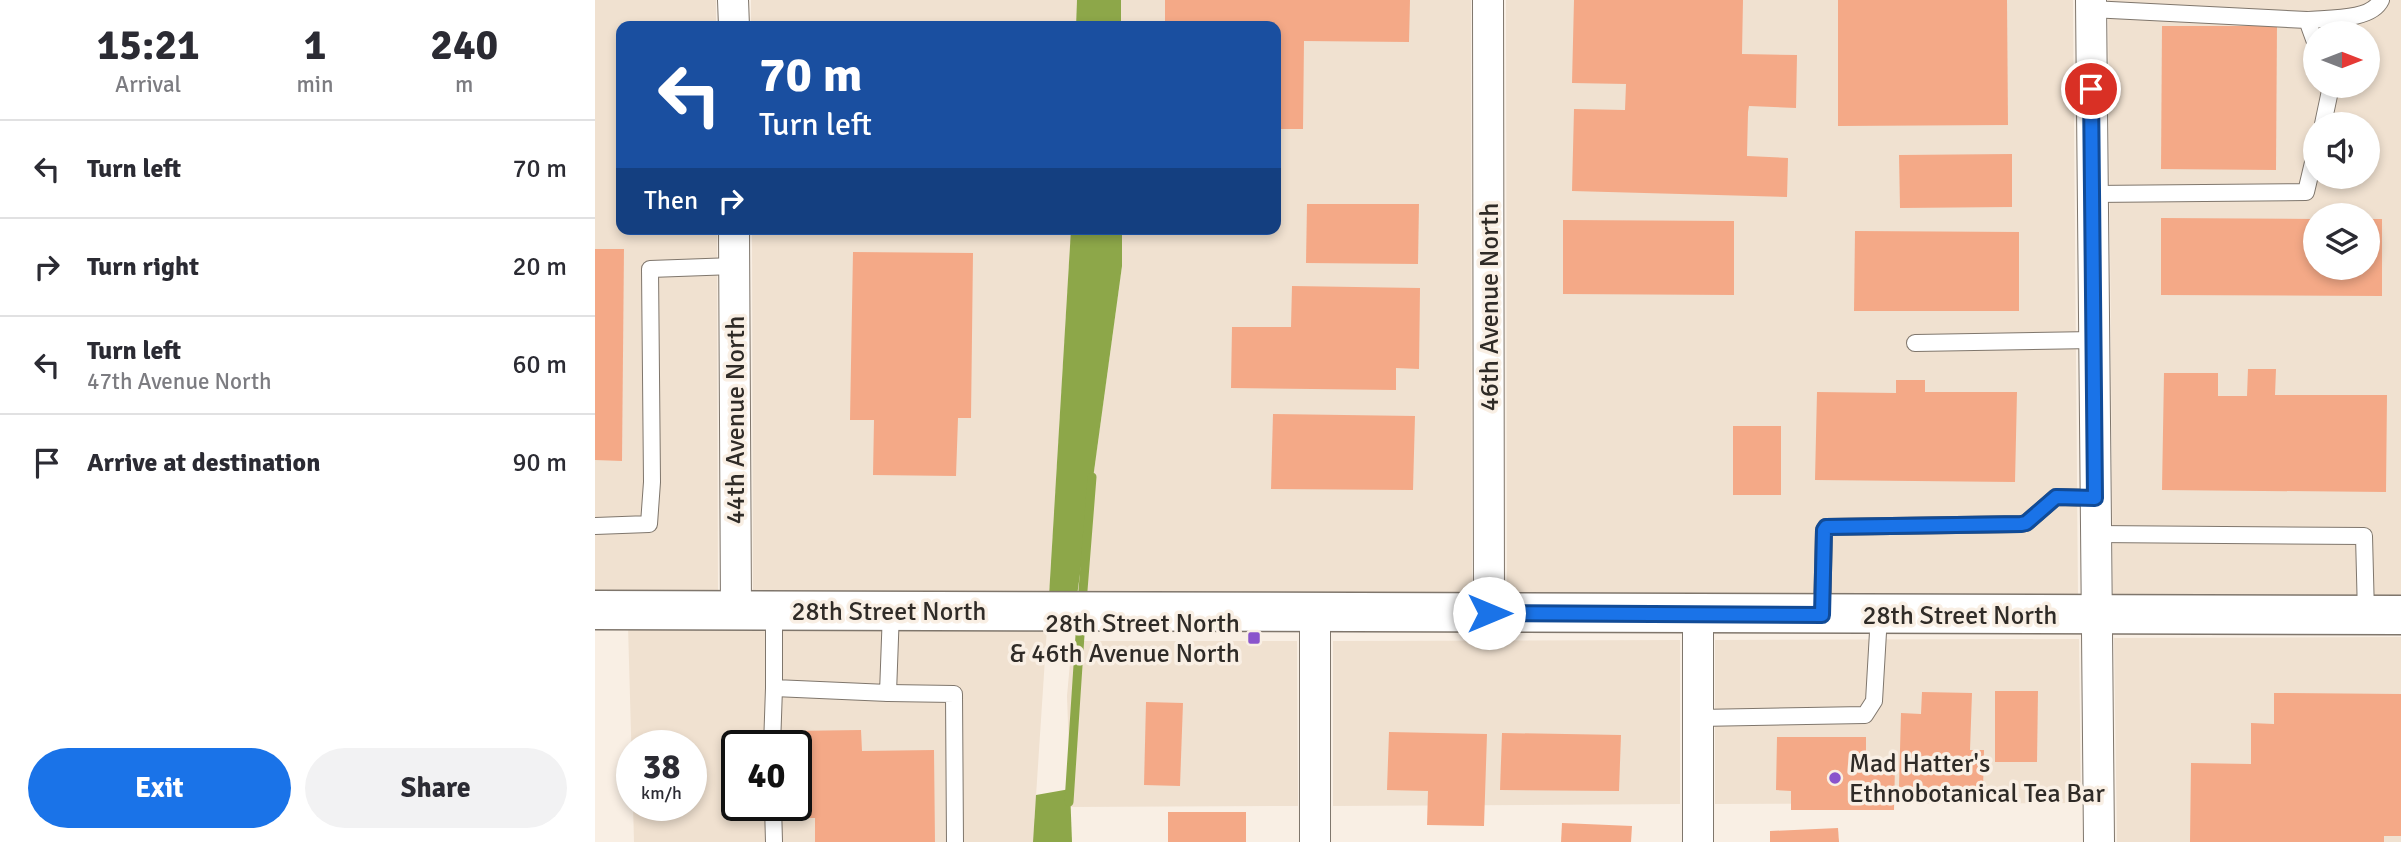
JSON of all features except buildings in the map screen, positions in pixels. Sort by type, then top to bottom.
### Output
[{"type":"street","points":[[733,0],[734,21]]},
{"type":"street","name":"46th Avenue North","points":[[1488,0],[1489,613]]},
{"type":"street","points":[[2091,5],[2099,842]]},
{"type":"street","name":"44th Avenue North","points":[[734,235],[736,611]]},
{"type":"street","name":"28th Street North","points":[[595,610],[1822,615],[2383,614]]},
{"type":"street","points":[[1315,613],[1315,842]]},
{"type":"street","points":[[1698,614],[1698,842]]},
{"type":"lane","points":[[2091,5],[2307,20],[2362,15],[2371,11],[2381,0]]},
{"type":"lane","points":[[2092,194],[2306,192],[2307,189]]},
{"type":"lane","points":[[595,526],[649,524],[652,482],[650,269],[734,266]]},
{"type":"lane","points":[[1915,343],[2094,340]]},
{"type":"lane","points":[[1822,615],[1826,527],[2021,524],[2026,523],[2056,497],[2095,498]]},
{"type":"lane","points":[[2095,534],[2364,536],[2383,614]]},
{"type":"lane","points":[[772,730],[773,611]]},
{"type":"lane","points":[[888,693],[891,611]]},
{"type":"lane","points":[[1698,718],[1865,715],[1874,701],[1879,615]]},
{"type":"lane","points":[[773,688],[954,694],[955,842]]},
{"type":"lane","points":[[773,821],[774,842]]},
{"type":"shaded area","points":[[595,0],[716,0],[716,21],[616,21],[616,235],[717,235],[718,595],[595,595]]},
{"type":"shaded area","points":[[751,0],[1077,0],[1076,21],[751,21]]},
{"type":"shaded area","points":[[1077,0],[1121,0],[1121,21],[1076,21]]},
{"type":"shaded area","points":[[1121,0],[1471,0],[1472,598],[1077,596],[1122,266],[1122,235],[1281,235],[1281,21],[1121,21]]},
{"type":"shaded area","points":[[1506,0],[2073,0],[2078,600],[1507,598]]},
{"type":"shaded area","points":[[2108,0],[2401,0],[2401,599],[2113,600]]},
{"type":"shaded area","points":[[752,235],[1071,235],[1049,596],[753,595]]},
{"type":"shaded area","points":[[1071,235],[1122,235],[1122,266],[1077,596],[1049,596]]},
{"type":"shaded area","points":[[628,626],[1047,628],[1033,842],[634,842],[633,821],[707,821],[707,730],[631,730]]},
{"type":"shaded area","points":[[2401,637],[2401,842],[2117,842],[2114,638]]},
{"type":"shaded area","points":[[2079,639],[2081,803],[1715,804],[1715,640]]},
{"type":"shaded area","points":[[1680,640],[1680,804],[1333,806],[1333,641]]},
{"type":"shaded area","points":[[1072,641],[1297,641],[1298,806],[1071,807],[1067,696]]},
{"type":"shaded area","points":[[1070,789],[1072,842],[1033,842],[1036,795]]},
{"type":"waterway","points":[[1082,603],[1092,477]]},
{"type":"waterway","points":[[1069,802],[1081,620]]},
{"type":"place","name":"28th Street North & 46th Avenue North","points":[[1254,638]]},
{"type":"place","name":"Mad Hatter's Ethnobotanical Tea Bar","points":[[1835,778]]},
{"type":"route","points":[[1489,613],[1822,615],[1826,527],[2021,524],[2026,523],[2056,497],[2095,498],[2091,89]]}]
